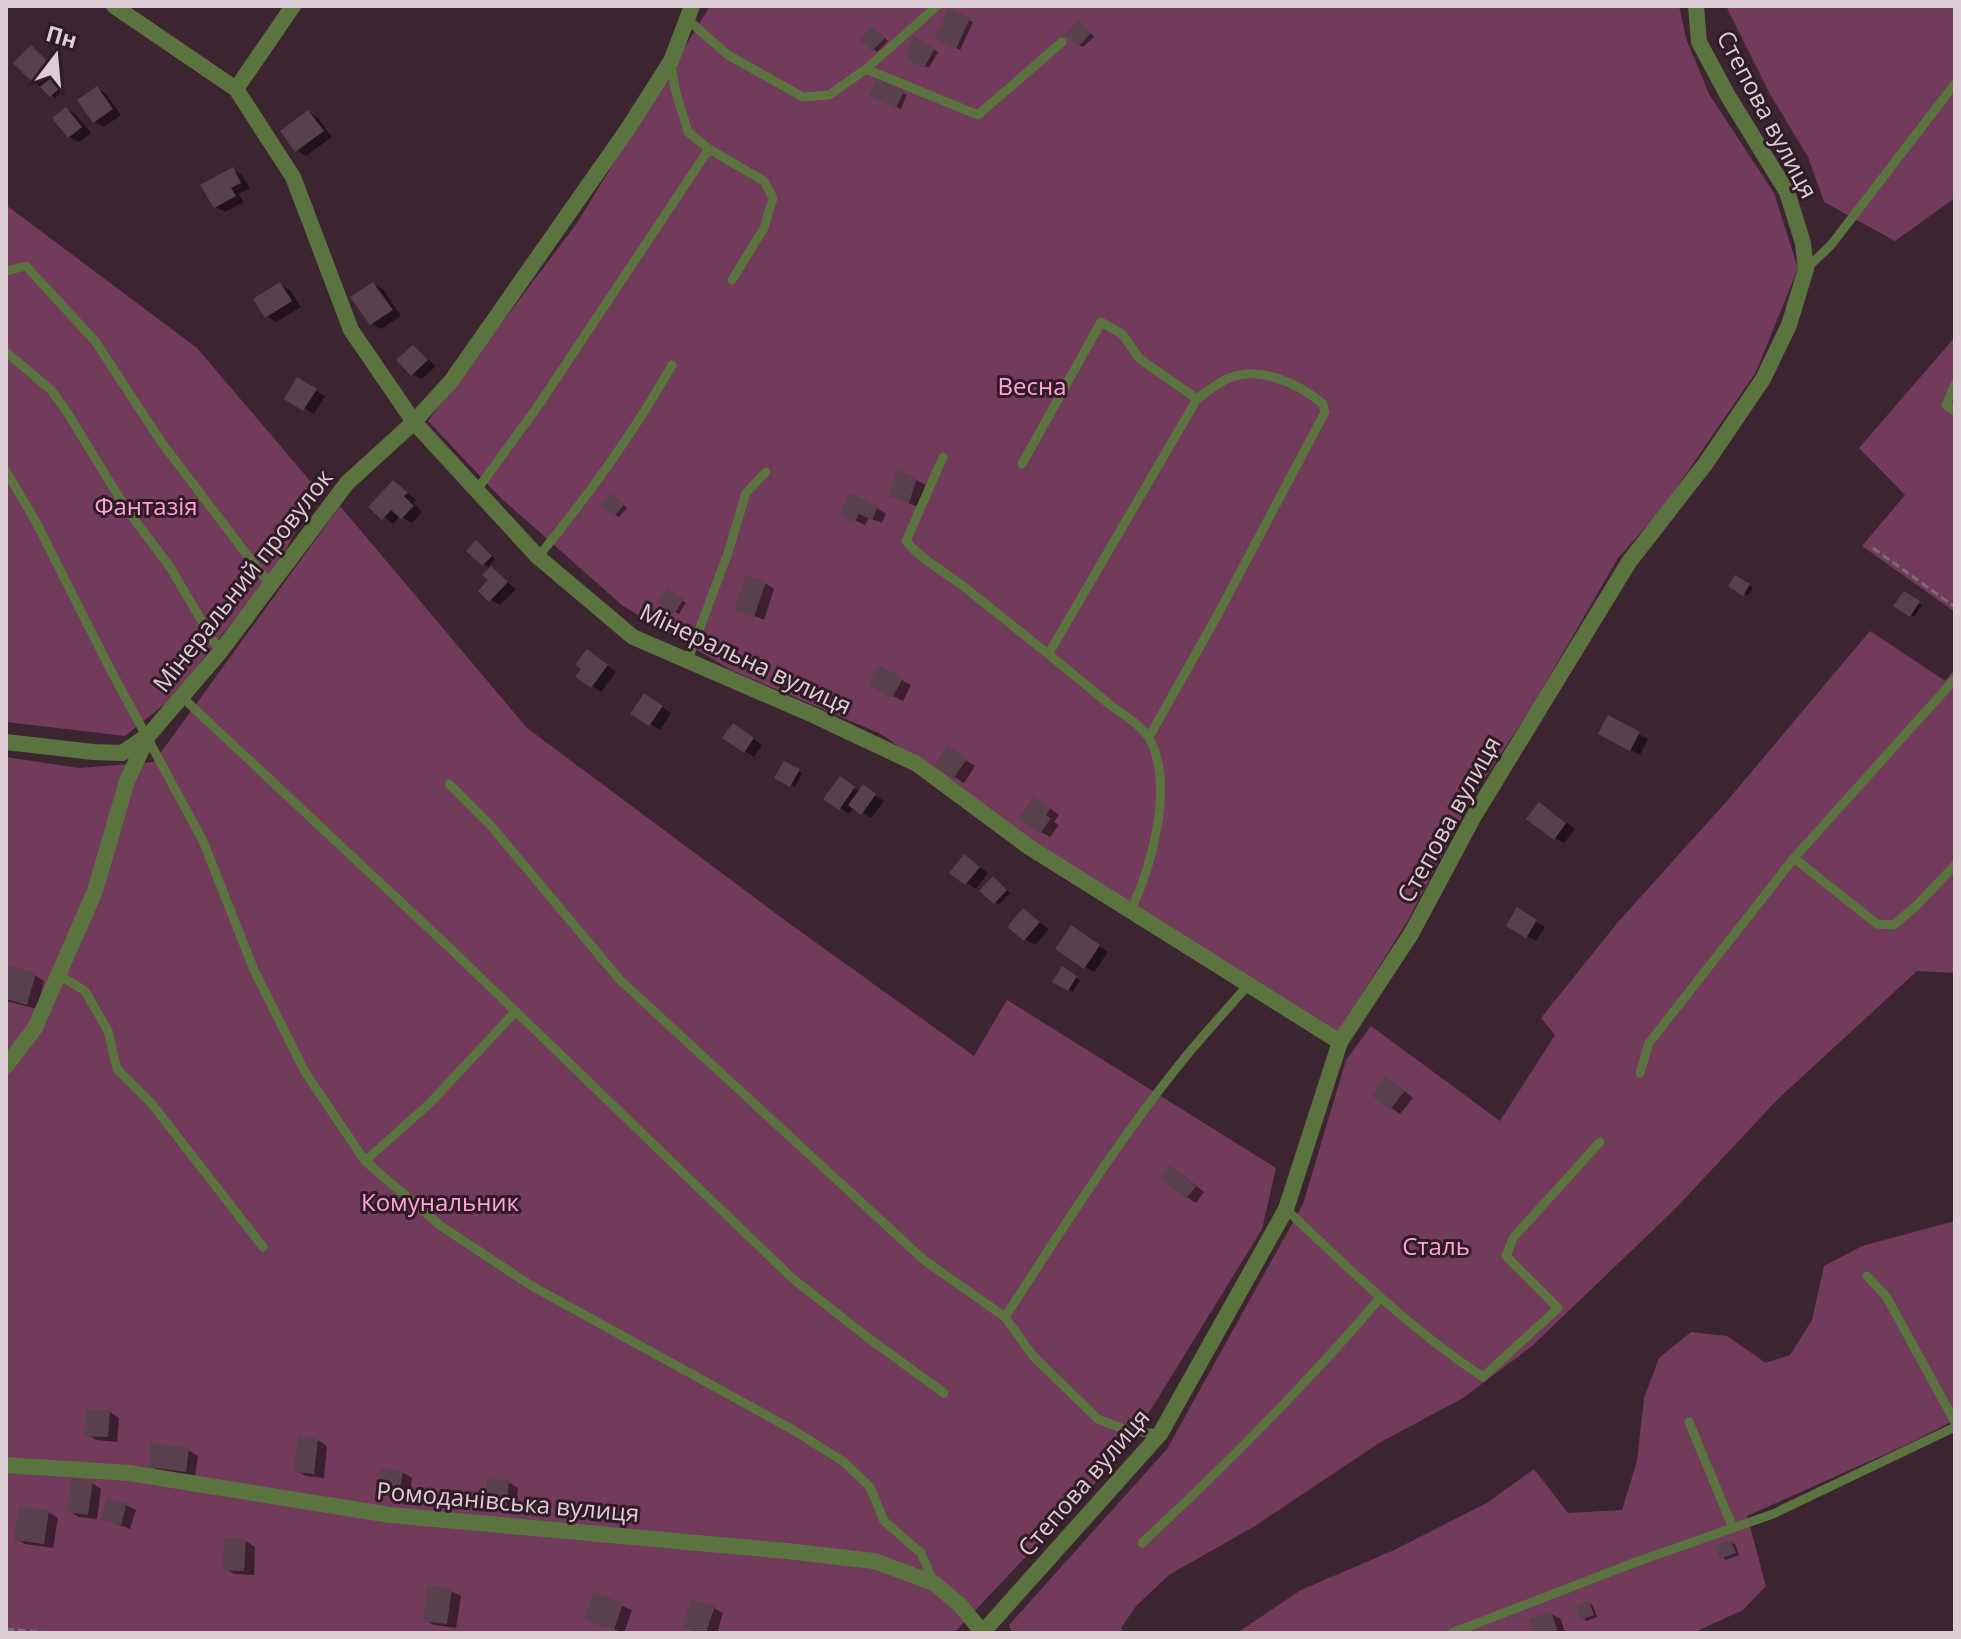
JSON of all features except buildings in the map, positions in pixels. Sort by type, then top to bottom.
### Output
[{"type":"street","name":"Мінеральна вулиця","points":[[114,6],[236,89],[293,177],[351,330],[414,422],[538,557],[633,637],[917,764],[1029,847],[1340,1042]]},
{"type":"street","points":[[236,89],[293,6]]},
{"type":"street","name":"Степова вулиця","points":[[983,1633],[1160,1434],[1286,1209],[1340,1042],[1411,934],[1474,816],[1629,562],[1706,463],[1763,379],[1789,325],[1806,269],[1803,243],[1787,192],[1699,42],[1696,6]]},
{"type":"street","name":"Мінеральний провулок","points":[[6,1066],[35,1028],[59,975],[95,891],[127,781],[148,736],[220,652],[347,483],[414,422],[452,380],[627,130],[671,61],[690,13]]},
{"type":"street","points":[[6,742],[122,753],[148,736]]},
{"type":"street","name":"Ромоданівська вулиця","points":[[6,1465],[129,1473],[390,1515],[874,1561],[934,1583],[960,1605],[983,1633]]},
{"type":"lane","points":[[690,13],[728,55],[803,97],[829,95],[866,69],[937,6]]},
{"type":"lane","points":[[866,69],[978,115],[1062,42]]},
{"type":"lane","points":[[671,61],[675,89],[688,132],[709,149],[764,181],[773,198],[764,228],[732,280]]},
{"type":"lane","points":[[1806,269],[1831,245],[1954,85]]},
{"type":"lane","points":[[476,491],[538,406],[709,149]]},
{"type":"lane","points":[[6,271],[26,266],[95,341],[162,443],[270,585]]},
{"type":"lane","points":[[1022,464],[1101,322],[1122,334],[1140,359],[1197,399]]},
{"type":"lane","points":[[6,352],[51,390],[67,412],[125,507],[170,567],[220,652]]},
{"type":"lane","points":[[538,557],[584,501],[642,418],[672,365]]},
{"type":"lane","points":[[1049,653],[1197,399],[1232,376],[1262,375],[1283,379],[1314,396],[1323,404],[1325,412],[1149,737]]},
{"type":"lane","points":[[1955,384],[1946,405],[1955,411]]},
{"type":"lane","points":[[943,457],[906,541],[916,553],[948,574],[1049,653],[1149,737],[1161,772],[1156,839],[1146,878],[1131,910]]},
{"type":"lane","points":[[6,471],[36,522],[203,841],[254,970],[305,1072],[365,1161],[441,1226],[530,1285],[795,1431],[844,1462],[870,1487],[884,1521],[921,1553],[934,1583]]},
{"type":"lane","points":[[687,662],[724,566],[746,493],[766,472]]},
{"type":"lane","points":[[1640,1073],[1649,1043],[1794,858],[1955,679]]},
{"type":"lane","points":[[183,698],[792,1278],[944,1393]]},
{"type":"lane","points":[[449,784],[492,827],[620,980],[924,1260],[1005,1317],[1033,1356],[1098,1419],[1129,1431],[1160,1434]]},
{"type":"lane","points":[[1794,858],[1877,924],[1894,925],[1955,865]]},
{"type":"lane","points":[[59,975],[85,991],[108,1031],[117,1069],[152,1104],[263,1247]]},
{"type":"lane","points":[[1005,1317],[1083,1198],[1139,1120],[1187,1055],[1248,985]]},
{"type":"lane","points":[[365,1161],[430,1103],[515,1012]]},
{"type":"lane","points":[[1286,1209],[1380,1298],[1455,1359],[1483,1377],[1558,1308],[1506,1256],[1513,1238],[1600,1142]]},
{"type":"lane","points":[[1452,1633],[1636,1562],[1773,1514],[1955,1424],[1886,1296],[1867,1276]]},
{"type":"lane","points":[[1142,1543],[1198,1492],[1328,1360],[1380,1298]]},
{"type":"lane","points":[[1689,1422],[1733,1528]]},
{"type":"path","points":[[1873,548],[1955,607]]},
{"type":"path","points":[[6,1629],[52,1633]]},
{"type":"green space","name":"Весна","points":[[710,6],[1679,6],[1686,38],[1709,94],[1774,193],[1798,268],[1756,372],[1662,509],[1618,558],[1534,703],[1469,803],[1407,922],[1338,1032],[1055,858],[881,734],[731,670],[623,606],[501,498],[428,421],[577,223]]},
{"type":"green space","points":[[1726,6],[1955,6],[1955,198],[1895,241],[1824,202],[1808,157],[1771,96]]},
{"type":"green space","name":"Фантазія","points":[[6,205],[197,348],[317,489],[279,563],[171,699],[125,736],[6,722]]},
{"type":"green space","points":[[1955,337],[1955,612],[1862,546],[1905,495],[1859,448]]},
{"type":"green space","name":"Комунальник","points":[[340,506],[527,728],[790,924],[974,1056],[1007,1000],[1276,1168],[1262,1229],[1126,1450],[954,1633],[6,1633],[6,757],[79,768],[154,762]]},
{"type":"green space","name":"Сталь","points":[[1870,631],[1945,681],[1955,669],[1955,973],[1917,971],[1777,1100],[1675,1209],[1531,1347],[1463,1398],[1379,1443],[1255,1526],[1169,1575],[1136,1606],[1121,1628],[1125,1633],[1012,1633],[1009,1625],[1167,1449],[1303,1204],[1346,1060],[1371,1026],[1500,1121],[1555,1035],[1541,1018],[1618,922],[1727,801]]},
{"type":"green space","points":[[1955,1221],[1955,1420],[1747,1516],[1766,1586],[1743,1610],[1693,1633],[1237,1633],[1301,1590],[1392,1551],[1487,1503],[1534,1469],[1568,1513],[1622,1510],[1637,1461],[1644,1398],[1659,1358],[1691,1332],[1727,1336],[1766,1363],[1790,1355],[1812,1320],[1824,1266],[1862,1246]]}]
